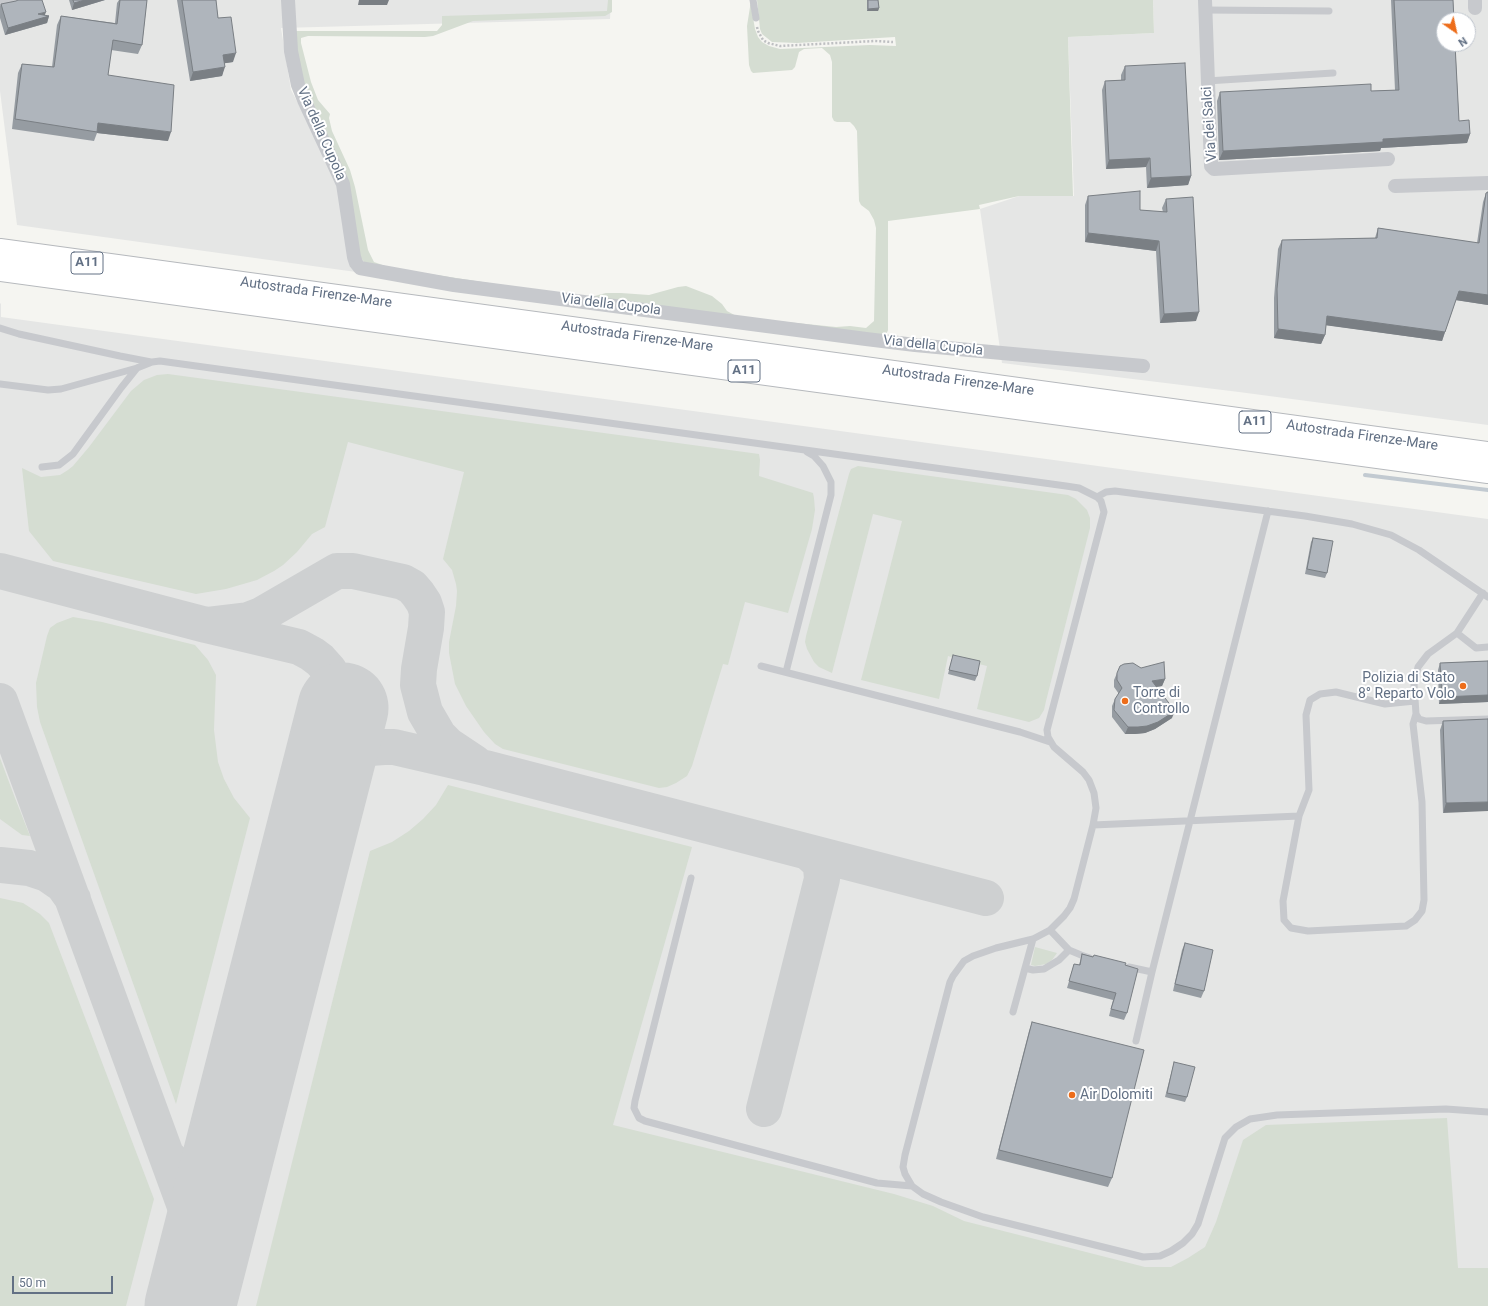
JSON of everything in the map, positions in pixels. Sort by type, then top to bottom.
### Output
[{"type":"highway","name":"Autostrada Firenze-Mare","points":[[0,250],[1488,453]]},
{"type":"highway","name":"Autostrada Firenze-Mare","points":[[0,270],[1488,472]]},
{"type":"street","points":[[0,3],[11,0]]},
{"type":"street","name":"Via della Cupola","points":[[288,0],[291,51],[298,84],[343,184],[354,258],[360,268],[454,285],[866,339],[915,345],[1143,366]]},
{"type":"street","name":"Via dei Salci","points":[[1205,5],[1210,166],[1214,168],[1388,159]]},
{"type":"street","points":[[1395,186],[1488,183]]},
{"type":"lane","points":[[753,0],[756,18]]},
{"type":"lane","points":[[1205,5],[1329,11]]},
{"type":"lane","points":[[1207,82],[1333,73]]},
{"type":"lane","points":[[0,328],[19,334],[152,362]]},
{"type":"lane","points":[[0,384],[48,390],[61,389],[137,368],[152,362],[160,361],[1079,488],[1097,497],[1101,501],[1104,512],[1048,724],[1048,737],[1050,742],[1060,753],[1083,772],[1089,780],[1094,793],[1096,808],[1093,825],[1072,903],[1064,916],[1050,930],[1033,939],[996,948],[973,956],[964,961],[950,982],[905,1155],[903,1167],[912,1186],[923,1194],[983,1217],[1143,1257],[1160,1256],[1183,1243],[1192,1234],[1198,1224],[1225,1138],[1236,1126],[1250,1119],[1277,1115],[1446,1109],[1488,1112]]},
{"type":"lane","points":[[42,467],[59,465],[73,454],[137,368]]},
{"type":"lane","points":[[786,672],[831,495],[831,482],[823,466],[814,456],[802,450]]},
{"type":"lane","points":[[1097,497],[1106,492],[1115,491],[1268,511],[1352,524],[1390,535],[1419,550],[1485,595],[1457,633],[1428,654],[1418,667],[1414,684],[1416,714],[1413,724],[1422,802],[1424,900],[1422,911],[1416,920],[1406,926],[1308,931],[1291,928],[1284,920],[1283,900],[1299,816],[1309,790],[1306,715],[1310,700],[1320,694],[1336,692],[1385,704],[1415,701]]},
{"type":"lane","points":[[1136,1041],[1268,511]]},
{"type":"lane","points":[[1457,633],[1476,648],[1488,647]]},
{"type":"lane","points":[[761,666],[1020,732],[1050,742]]},
{"type":"lane","points":[[1416,714],[1419,719],[1426,721],[1488,719]]},
{"type":"lane","points":[[1093,825],[1299,816]]},
{"type":"lane","points":[[691,878],[635,1101],[634,1108],[639,1118],[755,1151],[877,1183],[912,1186]]},
{"type":"lane","points":[[1050,930],[1069,950],[1096,959]]},
{"type":"lane","points":[[1013,1012],[1033,939]]},
{"type":"lane","points":[[1025,968],[1033,970],[1044,969],[1059,960],[1069,950]]},
{"type":"lane","points":[[1120,964],[1152,972]]},
{"type":"path","points":[[756,18],[760,36],[768,43],[774,45],[787,46],[876,41],[893,42]]},
{"type":"shaded area","points":[[0,0],[611,0],[610,19],[281,28],[291,90],[336,175],[356,272],[17,225],[0,91]]},
{"type":"shaded area","points":[[608,0],[612,0],[612,12],[605,16],[473,21],[433,36],[425,37],[308,36],[301,38],[311,82],[318,100],[330,114],[329,118],[332,131],[350,170],[368,250],[374,262],[391,268],[587,298],[606,293],[649,295],[686,286],[712,296],[722,304],[727,311],[738,317],[836,327],[850,326],[866,328],[874,321],[876,228],[869,211],[861,205],[859,201],[857,131],[850,122],[837,122],[834,121],[832,117],[832,62],[830,55],[822,48],[804,49],[799,52],[795,67],[792,70],[753,73],[751,71],[749,65],[747,26],[750,0],[755,29],[758,37],[762,42],[769,46],[780,49],[870,45],[896,46],[895,37],[797,43],[772,42],[762,34],[760,29],[757,0],[1153,0],[1154,33],[1068,37],[1073,196],[1019,196],[979,205],[980,209],[888,221],[888,330],[886,335],[879,336],[823,330],[478,285],[375,269],[366,264],[359,256],[357,251],[352,203],[347,182],[304,85],[296,53],[293,31],[437,31],[442,25],[442,16],[607,11]]},
{"type":"shaded area","points":[[1153,0],[1488,0],[1488,425],[1239,392],[1002,363],[980,209],[1019,196],[1074,196],[1068,37],[1154,33]]},
{"type":"shaded area","points":[[0,303],[1,317],[1488,519],[1488,1306],[0,1306]]},
{"type":"shaded area","points":[[168,374],[759,454],[759,476],[813,493],[814,498],[815,510],[812,529],[788,613],[745,602],[728,665],[723,664],[692,766],[687,776],[676,783],[667,787],[659,788],[503,749],[495,744],[484,732],[466,706],[455,684],[449,653],[449,642],[456,606],[457,591],[452,570],[443,559],[464,472],[348,442],[325,527],[312,534],[297,552],[274,571],[257,580],[226,589],[196,594],[53,561],[29,531],[22,468],[41,477],[60,475],[68,470],[89,447],[131,391],[144,380],[157,375]]},
{"type":"shaded area","points":[[858,466],[1068,495],[1076,499],[1087,510],[1090,518],[1090,528],[1044,710],[1039,718],[1029,722],[977,709],[987,666],[948,656],[939,699],[861,680],[902,521],[873,514],[832,673],[819,667],[814,662],[807,649],[805,642],[806,636],[849,474],[851,469]]},
{"type":"shaded area","points":[[73,617],[102,622],[195,645],[208,660],[216,675],[214,730],[218,762],[224,779],[234,798],[250,818],[176,1104],[40,722],[37,707],[36,683],[47,636],[50,628],[57,623]]},
{"type":"shaded area","points":[[0,758],[30,836],[22,835],[0,819]]},
{"type":"shaded area","points":[[448,785],[692,847],[613,1125],[894,1194],[933,1206],[964,1221],[1145,1267],[1171,1267],[1205,1247],[1216,1222],[1243,1140],[1266,1125],[1447,1118],[1458,1268],[1488,1268],[1488,1306],[256,1306],[370,851],[392,842],[409,831],[436,805]]},
{"type":"shaded area","points":[[0,898],[23,903],[40,914],[49,923],[154,1199],[126,1306],[0,1306]]},
{"type":"shaded area","points":[[1035,947],[1057,953],[1052,960],[1046,964],[1035,966],[1031,965]]},
{"type":"building","points":[[18,0],[42,0],[46,12],[38,14],[49,16],[8,28],[1,4]]},
{"type":"building","points":[[73,0],[85,0],[74,3]]},
{"type":"building","points":[[120,0],[147,0],[142,45],[113,40],[108,75],[174,85],[171,132],[98,123],[97,132],[15,119],[22,64],[54,67],[61,16],[117,24]]},
{"type":"building","points":[[182,0],[216,0],[218,18],[231,17],[236,53],[223,55],[225,67],[193,72]]},
{"type":"building","points":[[868,0],[878,0],[879,8],[868,9]]},
{"type":"building","points":[[1394,0],[1453,0],[1454,12],[1436,12],[1436,52],[1455,52],[1459,121],[1469,120],[1470,134],[1383,139],[1383,142],[1223,151],[1220,92],[1371,84],[1371,91],[1399,90]]},
{"type":"building","points":[[1185,63],[1191,176],[1151,178],[1150,158],[1109,160],[1105,81],[1125,80],[1125,66]]},
{"type":"building","points":[[1140,191],[1140,210],[1167,212],[1166,199],[1193,197],[1199,312],[1164,314],[1159,241],[1088,233],[1088,196]]},
{"type":"building","points":[[1488,192],[1488,295],[1459,291],[1445,332],[1327,316],[1325,335],[1278,329],[1277,289],[1282,240],[1377,238],[1378,228],[1479,243],[1486,193]]},
{"type":"building","points":[[1313,538],[1333,541],[1327,573],[1307,569]]},
{"type":"building","points":[[953,655],[980,661],[977,676],[949,670]]},
{"type":"building","name":"Polizia di Stato 8° Reparto Volo","points":[[1488,661],[1488,695],[1442,697],[1440,663]]},
{"type":"building","name":"Torre di Controllo","points":[[1164,662],[1165,679],[1152,681],[1175,711],[1158,722],[1147,726],[1128,727],[1114,710],[1115,699],[1122,688],[1117,680],[1117,673],[1120,666],[1133,663],[1141,668]]},
{"type":"building","points":[[1488,719],[1488,802],[1446,803],[1443,721]]},
{"type":"building","points":[[1185,943],[1213,950],[1204,991],[1175,984]]},
{"type":"building","points":[[1082,954],[1093,957],[1094,955],[1126,963],[1125,965],[1138,969],[1127,1013],[1111,1009],[1116,993],[1069,981],[1074,964],[1080,965]]},
{"type":"building","name":"Air Dolomiti","points":[[1032,1022],[1144,1050],[1112,1178],[999,1150]]},
{"type":"building","points":[[1174,1062],[1195,1067],[1187,1097],[1167,1093]]},
{"type":"waterway","points":[[1365,475],[1488,490]]},
{"type":"taxiway","points":[[0,571],[206,625],[299,647],[320,660],[329,670],[338,694],[340,705],[340,723]]},
{"type":"taxiway","points":[[206,625],[248,620],[261,615],[337,571],[353,571],[403,582],[412,587],[418,594],[424,603],[427,612],[418,685],[425,712],[439,736],[448,745],[475,763]]},
{"type":"taxiway","points":[[0,701],[194,1231],[197,1268],[192,1299]]},
{"type":"taxiway","points":[[312,832],[326,788],[339,767],[348,758],[359,752],[370,748],[394,747],[485,768],[986,898]]},
{"type":"taxiway","points":[[764,1109],[822,879],[821,867],[818,861],[808,852]]},
{"type":"taxiway","points":[[0,865],[29,868],[47,874],[63,885],[73,899]]},
{"type":"taxiway","points":[[167,1156],[178,1167],[184,1170],[194,1173],[202,1172],[218,1163],[234,1135]]},
{"type":"runway","points":[[190,1306],[343,708]]},
{"type":"place","name":"Polizia di Stato 8° Reparto Volo","points":[[1463,686]]},
{"type":"place","name":"Torre di Controllo","points":[[1125,701]]},
{"type":"place","name":"Air Dolomiti","points":[[1072,1095]]}]
